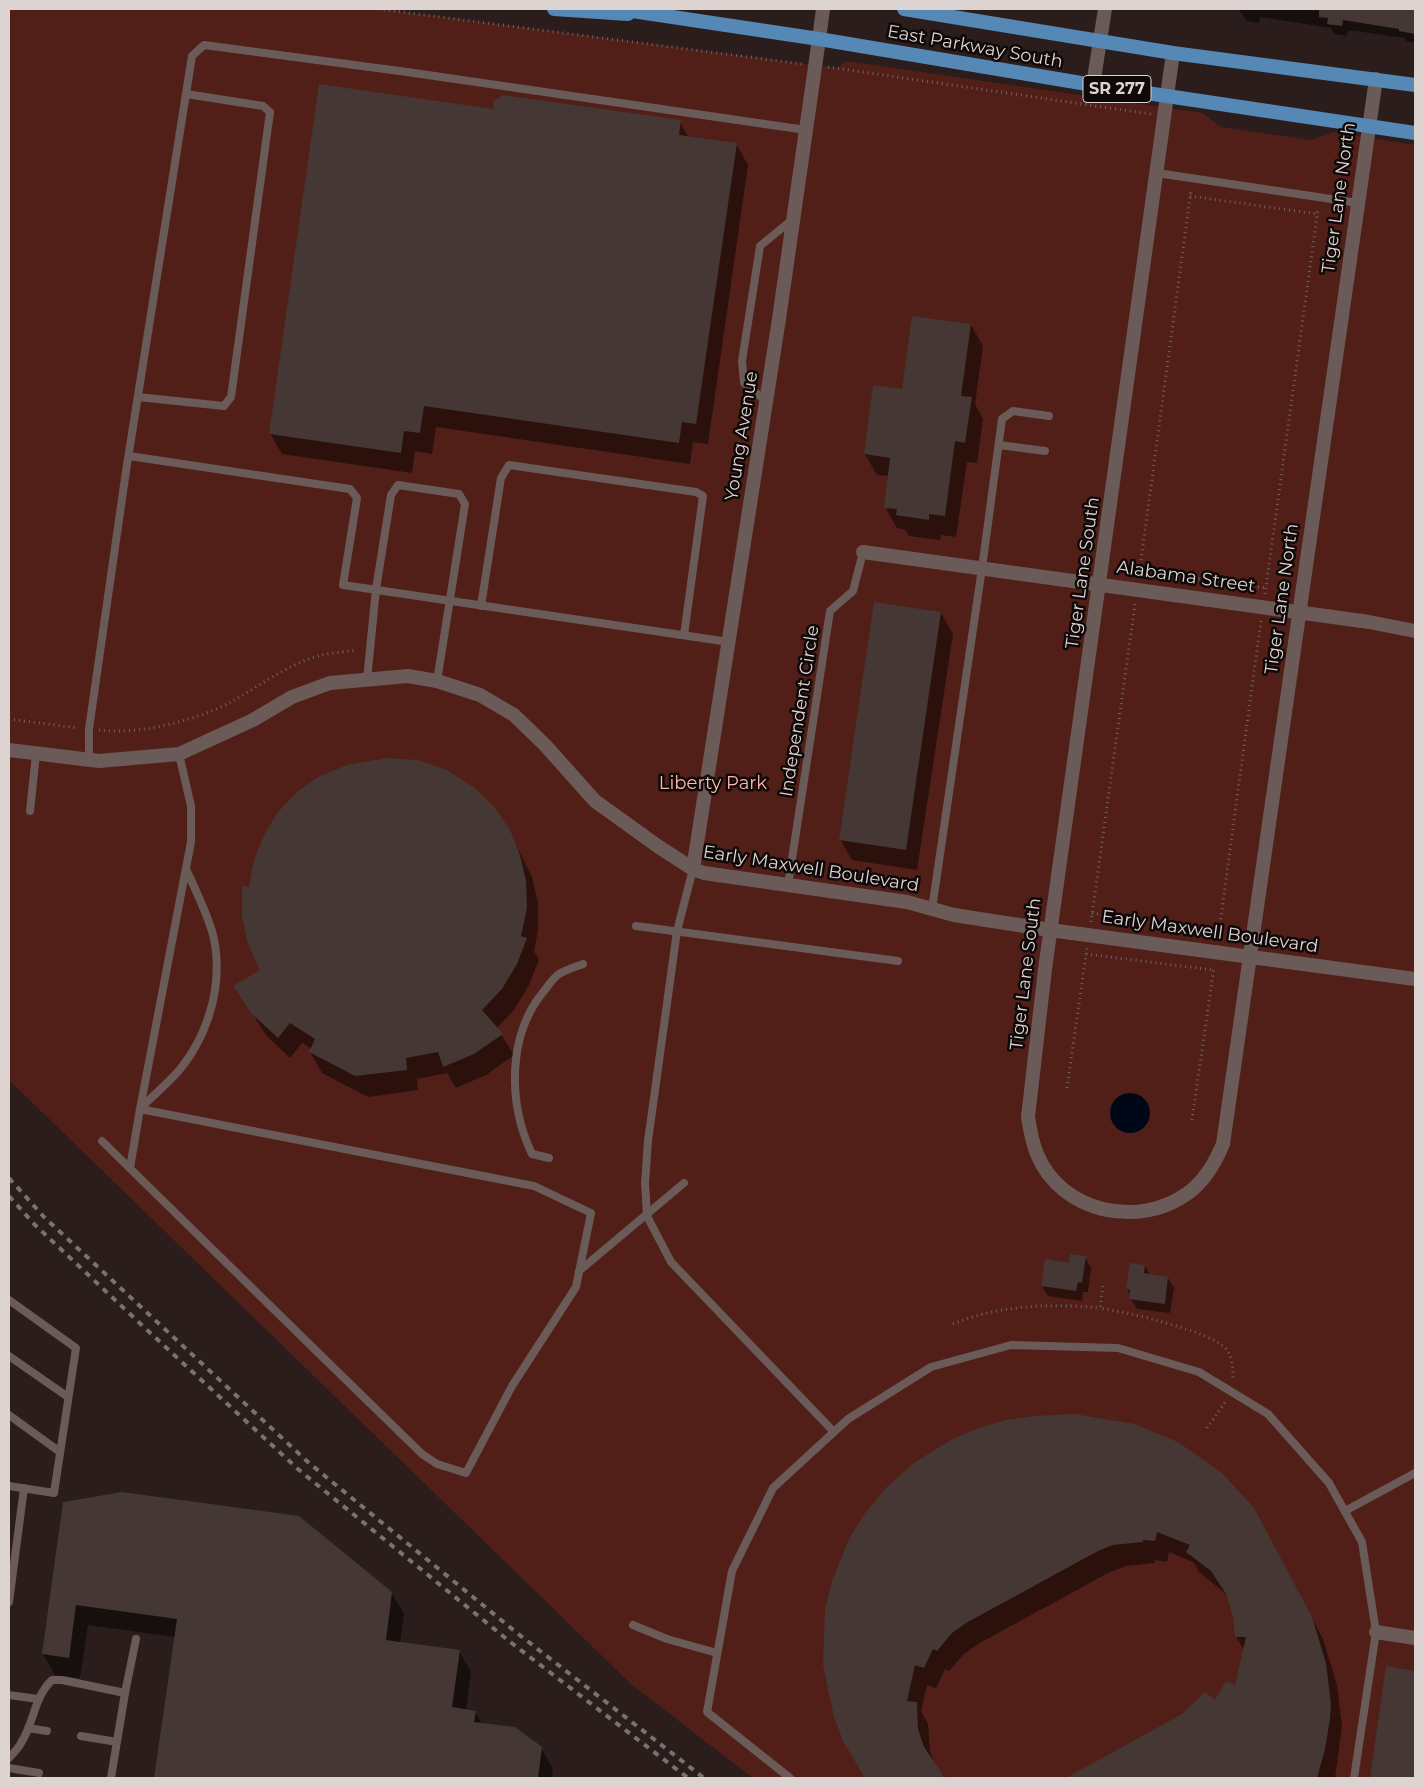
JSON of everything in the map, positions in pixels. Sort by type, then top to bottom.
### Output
[{"type":"main road","points":[[554,9],[656,16]]},
{"type":"main road","name":"East Parkway South","points":[[618,9],[819,39],[1093,86],[1167,95],[1415,133]]},
{"type":"main road","name":"East Parkway South","points":[[904,9],[922,10],[1173,54],[1415,85]]},
{"type":"street","name":"Young Avenue","points":[[693,869],[766,400],[823,9]]},
{"type":"street","points":[[1093,86],[1105,9]]},
{"type":"street","name":"Tiger Lane South","points":[[1173,54],[1050,930],[1028,1118],[1031,1137],[1038,1156],[1048,1173],[1061,1188],[1095,1208],[1114,1212],[1134,1213],[1154,1210],[1172,1203],[1189,1193],[1204,1179],[1215,1163],[1223,1144],[1227,1125]]},
{"type":"street","name":"Tiger Lane North","points":[[1227,1125],[1376,79]]},
{"type":"street","name":"Alabama Street","points":[[863,552],[1299,612],[1415,631]]},
{"type":"street","name":"Early Maxwell Boulevard","points":[[9,750],[99,761],[179,754],[253,720],[292,697],[330,683],[408,676],[437,681],[480,695],[514,715],[545,745],[595,801],[693,869],[704,873],[907,902],[954,915],[1050,930],[1415,979]]},
{"type":"street","points":[[1376,1632],[1415,1638]]},
{"type":"lane","points":[[89,759],[89,729],[138,397],[192,56],[204,45],[417,73],[806,130]]},
{"type":"lane","points":[[138,397],[224,406],[231,397],[270,112],[263,106],[186,94]]},
{"type":"lane","points":[[1157,174],[1358,202]]},
{"type":"lane","points":[[766,400],[744,383],[742,361],[760,246],[793,219]]},
{"type":"lane","points":[[932,909],[1002,419],[1007,413],[1013,412],[1049,416]]},
{"type":"lane","points":[[999,445],[1045,451]]},
{"type":"lane","points":[[129,456],[350,490],[357,498],[343,584],[729,642]]},
{"type":"lane","points":[[481,606],[501,478],[509,465],[696,492],[703,496],[684,636]]},
{"type":"lane","points":[[367,680],[376,590],[391,495],[398,486],[460,494],[465,504],[437,681]]},
{"type":"lane","name":"Independent Circle","points":[[788,885],[830,611],[853,591],[863,552]]},
{"type":"lane","points":[[30,811],[36,754]]},
{"type":"lane","points":[[130,1168],[191,842],[191,806],[179,754]]},
{"type":"lane","points":[[140,1108],[180,1069],[198,1043],[211,1008],[217,972],[214,938],[186,868]]},
{"type":"lane","points":[[693,869],[677,931],[648,1141],[645,1183],[647,1216],[671,1262],[834,1432]]},
{"type":"lane","points":[[636,926],[898,961]]},
{"type":"lane","points":[[549,1158],[532,1154],[516,1111],[514,1076],[519,1043],[534,1002],[558,975],[583,964]]},
{"type":"lane","points":[[102,1141],[422,1454],[437,1464],[466,1473],[512,1386],[576,1287],[591,1212],[534,1186],[140,1108]]},
{"type":"lane","points":[[579,1271],[684,1184]]},
{"type":"lane","points":[[9,1300],[76,1348],[54,1493],[9,1486]]},
{"type":"lane","points":[[790,1778],[707,1712],[732,1571],[773,1488],[848,1418],[931,1366],[1012,1345],[1118,1348],[1199,1372],[1268,1414],[1329,1483],[1362,1542],[1376,1632],[1354,1778]]},
{"type":"lane","points":[[9,1356],[68,1397]]},
{"type":"lane","points":[[9,1416],[60,1452]]},
{"type":"lane","points":[[1345,1512],[1415,1473]]},
{"type":"lane","points":[[9,1602],[24,1488]]},
{"type":"lane","points":[[633,1625],[667,1639],[717,1653]]},
{"type":"lane","points":[[111,1778],[136,1639]]},
{"type":"lane","points":[[9,1758],[21,1744],[38,1699],[44,1688],[52,1680],[62,1680],[125,1693]]},
{"type":"lane","points":[[9,1695],[38,1699]]},
{"type":"lane","points":[[28,1728],[47,1731]]},
{"type":"lane","points":[[81,1736],[117,1742]]},
{"type":"lane","points":[[9,1768],[39,1773]]},
{"type":"path","points":[[379,9],[815,66],[1154,115]]},
{"type":"path","points":[[1067,1088],[1192,182]]},
{"type":"path","points":[[1190,196],[1317,214]]},
{"type":"path","points":[[1192,1120],[1319,197]]},
{"type":"path","points":[[1139,571],[1266,588]]},
{"type":"path","points":[[9,719],[118,733],[177,723],[229,703],[291,667],[319,656],[356,650]]},
{"type":"path","points":[[1092,913],[1219,932]]},
{"type":"path","points":[[1086,954],[1213,970]]},
{"type":"path","points":[[1100,1308],[1103,1286]]},
{"type":"path","points":[[953,1324],[990,1311],[1059,1304],[1129,1312],[1191,1332],[1225,1348],[1234,1365],[1232,1392],[1207,1428]]},
{"type":"green space","name":"Liberty Park","points":[[9,9],[381,9],[837,68],[846,61],[1203,113],[1220,127],[1311,140],[1334,132],[1415,145],[1415,1778],[753,1778],[632,1685],[9,1080]]},
{"type":"water","points":[[1134,1093],[1141,1096],[1147,1102],[1150,1113],[1149,1121],[1141,1130],[1134,1133],[1126,1133],[1119,1130],[1111,1121],[1110,1109],[1113,1102],[1122,1094]]},
{"type":"building","points":[[1319,9],[1415,9],[1415,34],[1399,31],[1399,29],[1343,20],[1342,26],[1327,24],[1328,18],[1319,17]]},
{"type":"building","points":[[319,84],[493,109],[494,101],[503,95],[681,120],[679,135],[737,143],[696,424],[682,422],[679,443],[424,406],[420,433],[404,431],[401,453],[269,434]]},
{"type":"building","points":[[912,316],[971,324],[961,396],[972,397],[965,443],[955,441],[945,516],[929,514],[929,520],[896,515],[897,509],[884,508],[890,458],[864,454],[873,385],[902,389]]},
{"type":"building","points":[[874,602],[941,612],[906,850],[839,840]]},
{"type":"building","points":[[387,758],[418,760],[447,770],[475,788],[495,808],[510,830],[520,855],[526,881],[527,908],[521,936],[527,938],[517,964],[502,989],[482,1010],[503,1034],[474,1054],[443,1067],[438,1052],[406,1058],[407,1070],[355,1076],[309,1052],[315,1039],[290,1023],[278,1038],[252,1014],[233,986],[260,970],[248,944],[242,916],[242,886],[249,887],[254,860],[264,835],[278,812],[298,791],[320,776],[347,765]]},
{"type":"building","points":[[1070,1254],[1086,1256],[1082,1283],[1078,1282],[1076,1291],[1041,1286],[1045,1259],[1069,1263]]},
{"type":"building","points":[[1130,1263],[1145,1265],[1144,1273],[1168,1277],[1165,1304],[1129,1299],[1130,1290],[1126,1289]]},
{"type":"building","points":[[1074,1414],[1135,1424],[1178,1442],[1222,1473],[1254,1508],[1312,1617],[1326,1663],[1331,1704],[1330,1719],[1325,1749],[1317,1778],[1066,1778],[1182,1714],[1205,1692],[1215,1700],[1226,1681],[1235,1685],[1246,1637],[1235,1637],[1233,1617],[1226,1594],[1211,1571],[1186,1552],[1190,1545],[1157,1532],[1155,1541],[1143,1540],[1143,1542],[1113,1545],[1098,1551],[966,1623],[952,1633],[937,1651],[933,1649],[924,1668],[915,1665],[907,1701],[917,1702],[918,1729],[924,1747],[945,1778],[865,1778],[843,1741],[834,1717],[823,1665],[825,1610],[832,1581],[849,1539],[865,1513],[887,1487],[914,1463],[949,1441],[976,1429],[1006,1420],[1034,1416]]},
{"type":"building","points":[[122,1492],[299,1516],[392,1592],[386,1640],[460,1650],[452,1707],[476,1711],[474,1722],[515,1727],[542,1747],[538,1778],[154,1778],[177,1619],[76,1605],[69,1658],[42,1654],[63,1502]]},
{"type":"building","points":[[1386,1666],[1415,1671],[1415,1778],[1370,1778]]},
{"type":"railway","points":[[9,1178],[44,1217],[309,1463],[517,1633],[704,1778]]},
{"type":"railway","points":[[9,1196],[34,1224],[299,1470],[509,1641],[688,1778]]}]
